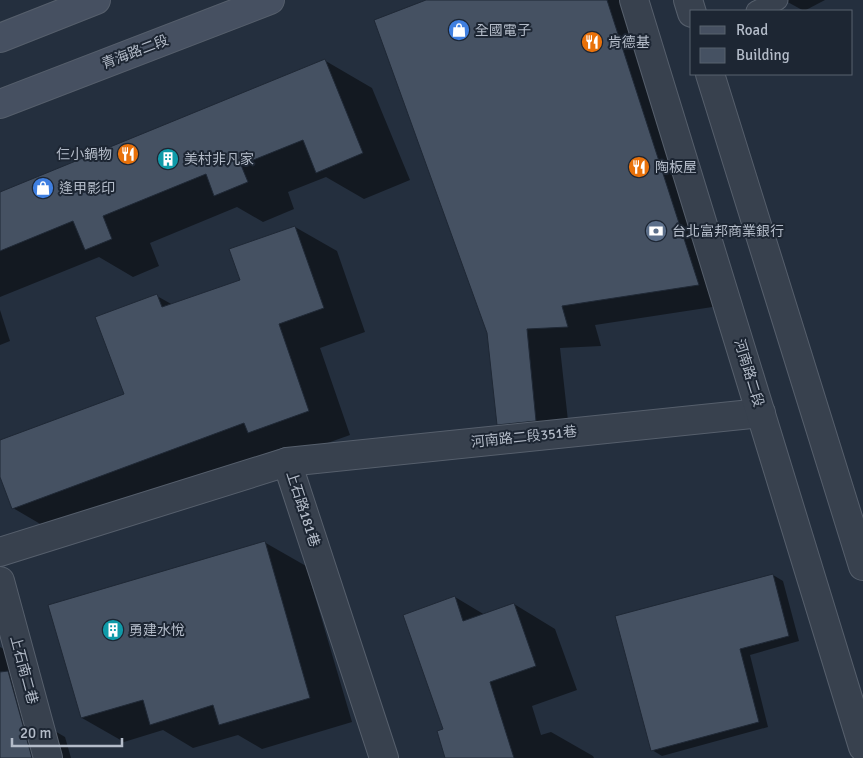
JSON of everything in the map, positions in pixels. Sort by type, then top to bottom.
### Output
[{"type":"main road","name":"青海路二段","points":[[0,104],[270,0]]},
{"type":"main road","points":[[0,38],[88,1]]},
{"type":"street","name":"河南路二段","points":[[634,0],[863,747]]},
{"type":"street","points":[[710,75],[863,566]]},
{"type":"street","name":"河南路二段351巷","points":[[287,462],[761,413]]},
{"type":"street","name":"上石路181巷","points":[[0,552],[287,462],[384,758]]},
{"type":"street","name":"上石南二巷","points":[[0,581],[48,758]]},
{"type":"lane","points":[[758,10],[778,0]]},
{"type":"building","points":[[426,0],[607,0],[699,285],[562,306],[568,327],[527,329],[536,421],[497,425],[487,333],[374,20]]},
{"type":"building","name":"美村非凡家","points":[[325,59],[363,153],[316,173],[303,140],[241,165],[248,182],[214,196],[206,174],[103,216],[112,239],[85,250],[73,221],[0,251],[0,192]]},
{"type":"building","points":[[295,226],[324,308],[279,324],[309,411],[248,433],[244,423],[12,509],[0,477],[0,440],[124,394],[95,317],[157,294],[162,307],[240,280],[229,249]]},
{"type":"building","name":"勇建水悅","points":[[265,541],[310,698],[219,725],[213,705],[150,725],[143,700],[81,718],[48,605]]},
{"type":"building","points":[[773,574],[789,636],[740,649],[759,722],[651,751],[615,616]]},
{"type":"building","points":[[455,596],[463,621],[514,603],[536,666],[490,682],[514,758],[445,758],[437,731],[443,729],[403,615]]},
{"type":"building","points":[[8,671],[32,758],[0,758],[0,672]]},
{"type":"place","name":"全國電子","points":[[459,30]]},
{"type":"place","name":"肯德基","points":[[592,42]]},
{"type":"place","name":"仨小鍋物","points":[[128,154]]},
{"type":"place","name":"美村非凡家","points":[[168,159]]},
{"type":"place","name":"陶板屋","points":[[639,167]]},
{"type":"place","name":"逢甲影印","points":[[43,188]]},
{"type":"place","name":"台北富邦商業銀行","points":[[656,231]]},
{"type":"place","name":"勇建水悅","points":[[113,630]]}]
